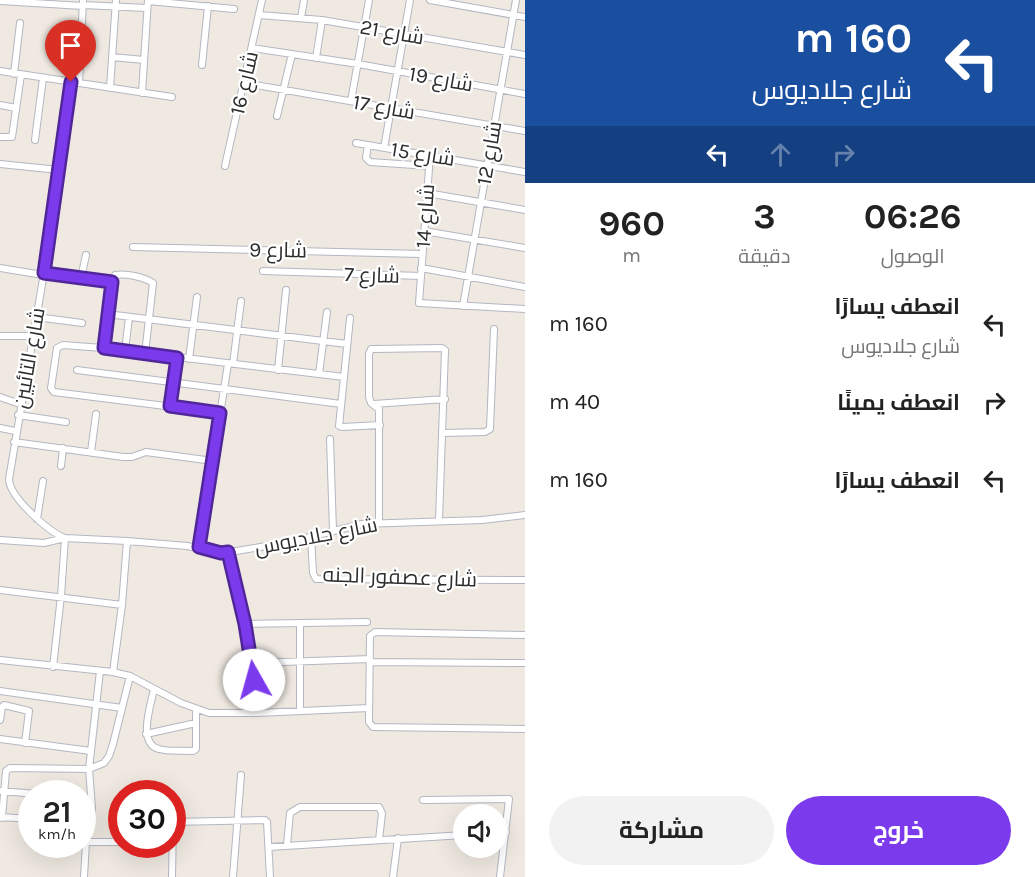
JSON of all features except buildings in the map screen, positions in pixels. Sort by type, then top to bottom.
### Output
[{"type":"street","name":"شارع 16","points":[[225,166],[262,0]]},
{"type":"street","points":[[301,18],[304,0]]},
{"type":"street","points":[[351,101],[369,0]]},
{"type":"street","points":[[384,148],[410,0]]},
{"type":"street","points":[[430,0],[525,17]]},
{"type":"street","name":"شارع 12","points":[[463,306],[516,0]]},
{"type":"street","points":[[0,1],[83,4],[183,2],[234,9]]},
{"type":"street","points":[[110,88],[116,3]]},
{"type":"street","points":[[142,93],[148,3]]},
{"type":"street","points":[[79,83],[83,4]]},
{"type":"street","points":[[202,65],[206,4]]},
{"type":"street","name":"شارع 21","points":[[259,15],[322,20],[525,55]]},
{"type":"street","points":[[316,58],[322,20]]},
{"type":"street","points":[[0,137],[12,137],[16,108],[20,23]]},
{"type":"street","name":"شارع 19","points":[[252,48],[358,64],[525,94]]},
{"type":"street","points":[[277,116],[292,54]]},
{"type":"street","points":[[112,57],[144,60]]},
{"type":"street","points":[[0,71],[172,97]]},
{"type":"street","points":[[35,140],[43,78]]},
{"type":"street","name":"شارع التائبين","points":[[9,483],[15,431],[44,274],[71,82]]},
{"type":"street","name":"شارع 17","points":[[244,83],[525,131]]},
{"type":"street","points":[[0,105],[16,108]]},
{"type":"street","name":"شارع 15","points":[[357,143],[525,172]]},
{"type":"street","points":[[368,145],[366,158],[370,162],[429,166]]},
{"type":"street","name":"شارع 14","points":[[421,276],[430,155]]},
{"type":"street","points":[[0,164],[59,170]]},
{"type":"street","points":[[427,193],[525,210]]},
{"type":"street","points":[[424,231],[525,248]]},
{"type":"street","name":"شارع 9","points":[[133,247],[423,254]]},
{"type":"street","points":[[81,278],[86,255]]},
{"type":"street","points":[[0,268],[112,282]]},
{"type":"street","points":[[421,268],[525,286]]},
{"type":"street","name":"شارع 7","points":[[263,272],[421,276],[420,303],[525,309]]},
{"type":"street","points":[[104,348],[112,282],[117,274],[152,282],[145,354]]},
{"type":"street","points":[[278,370],[286,290]]},
{"type":"street","points":[[189,359],[197,297]]},
{"type":"street","points":[[199,547],[224,389],[231,364],[241,302]]},
{"type":"street","points":[[319,374],[327,312]]},
{"type":"street","points":[[107,314],[347,344]]},
{"type":"street","points":[[36,316],[82,323]]},
{"type":"street","points":[[125,351],[129,317]]},
{"type":"street","points":[[350,318],[339,422],[342,428],[380,425]]},
{"type":"street","points":[[444,434],[484,432],[491,427],[494,329]]},
{"type":"street","points":[[0,336],[33,336]]},
{"type":"street","points":[[220,413],[58,394],[53,391],[56,351],[58,346],[63,345],[104,348],[344,377]]},
{"type":"street","points":[[380,523],[379,409],[369,400],[369,354],[374,349],[444,348],[446,354],[444,434],[439,520]]},
{"type":"street","points":[[170,406],[177,358]]},
{"type":"street","points":[[77,370],[341,404]]},
{"type":"street","points":[[0,397],[20,404]]},
{"type":"street","points":[[374,404],[445,399]]},
{"type":"street","points":[[91,452],[96,414]]},
{"type":"street","points":[[18,415],[66,422]]},
{"type":"street","points":[[0,428],[15,431]]},
{"type":"street","points":[[330,439],[333,530]]},
{"type":"street","points":[[14,442],[128,457],[146,452],[213,461]]},
{"type":"street","points":[[61,466],[63,448]]},
{"type":"street","points":[[37,519],[43,481]]},
{"type":"street","points":[[0,482],[9,483],[16,496],[37,519],[65,538],[53,667]]},
{"type":"street","name":"شارع جلاديوس","points":[[0,540],[44,543],[65,538],[127,541],[199,547],[221,553],[285,543],[362,524],[482,520],[525,515]]},
{"type":"street","name":"شارع عصفور الجنه","points":[[311,536],[313,573],[316,579],[525,580]]},
{"type":"street","points":[[113,672],[122,605],[127,541]]},
{"type":"street","points":[[228,552],[245,624],[257,713]]},
{"type":"street","points":[[0,590],[122,605]]},
{"type":"street","points":[[245,624],[367,622]]},
{"type":"street","points":[[300,623],[300,711]]},
{"type":"street","points":[[525,635],[375,632],[370,636],[369,708],[369,722],[373,727],[525,729]]},
{"type":"street","points":[[0,660],[113,672],[130,676],[196,710],[209,713],[369,708]]},
{"type":"street","points":[[252,663],[370,660],[525,663]]},
{"type":"street","points":[[90,780],[89,769],[100,671]]},
{"type":"street","points":[[18,819],[1,818],[2,791],[6,771],[13,767],[89,769],[99,766],[109,756],[130,676]]},
{"type":"street","points":[[154,689],[146,734],[150,743],[158,749],[194,751],[197,747],[196,710]]},
{"type":"street","points":[[0,691],[122,708]]},
{"type":"street","points":[[0,720],[4,705],[29,711],[25,742]]},
{"type":"street","points":[[146,734],[196,723]]},
{"type":"street","points":[[0,739],[91,751]]},
{"type":"street","points":[[233,877],[241,775]]},
{"type":"street","points":[[2,791],[18,792]]},
{"type":"street","points":[[423,800],[507,798],[509,801],[507,822]]},
{"type":"street","points":[[287,846],[289,817],[292,810],[300,807],[379,807],[382,815],[379,840]]},
{"type":"street","points":[[186,822],[265,820],[267,822],[270,877]]},
{"type":"street","points":[[269,847],[453,836]]},
{"type":"street","points":[[393,877],[398,838]]},
{"type":"street","points":[[84,877],[85,858]]},
{"type":"street","points":[[172,858],[172,877]]},
{"type":"street","points":[[500,877],[503,858]]},
{"type":"route","points":[[71,82],[44,273],[112,282],[104,348],[177,358],[170,406],[220,413],[199,547],[221,553],[228,552],[245,624],[254,680]]}]
